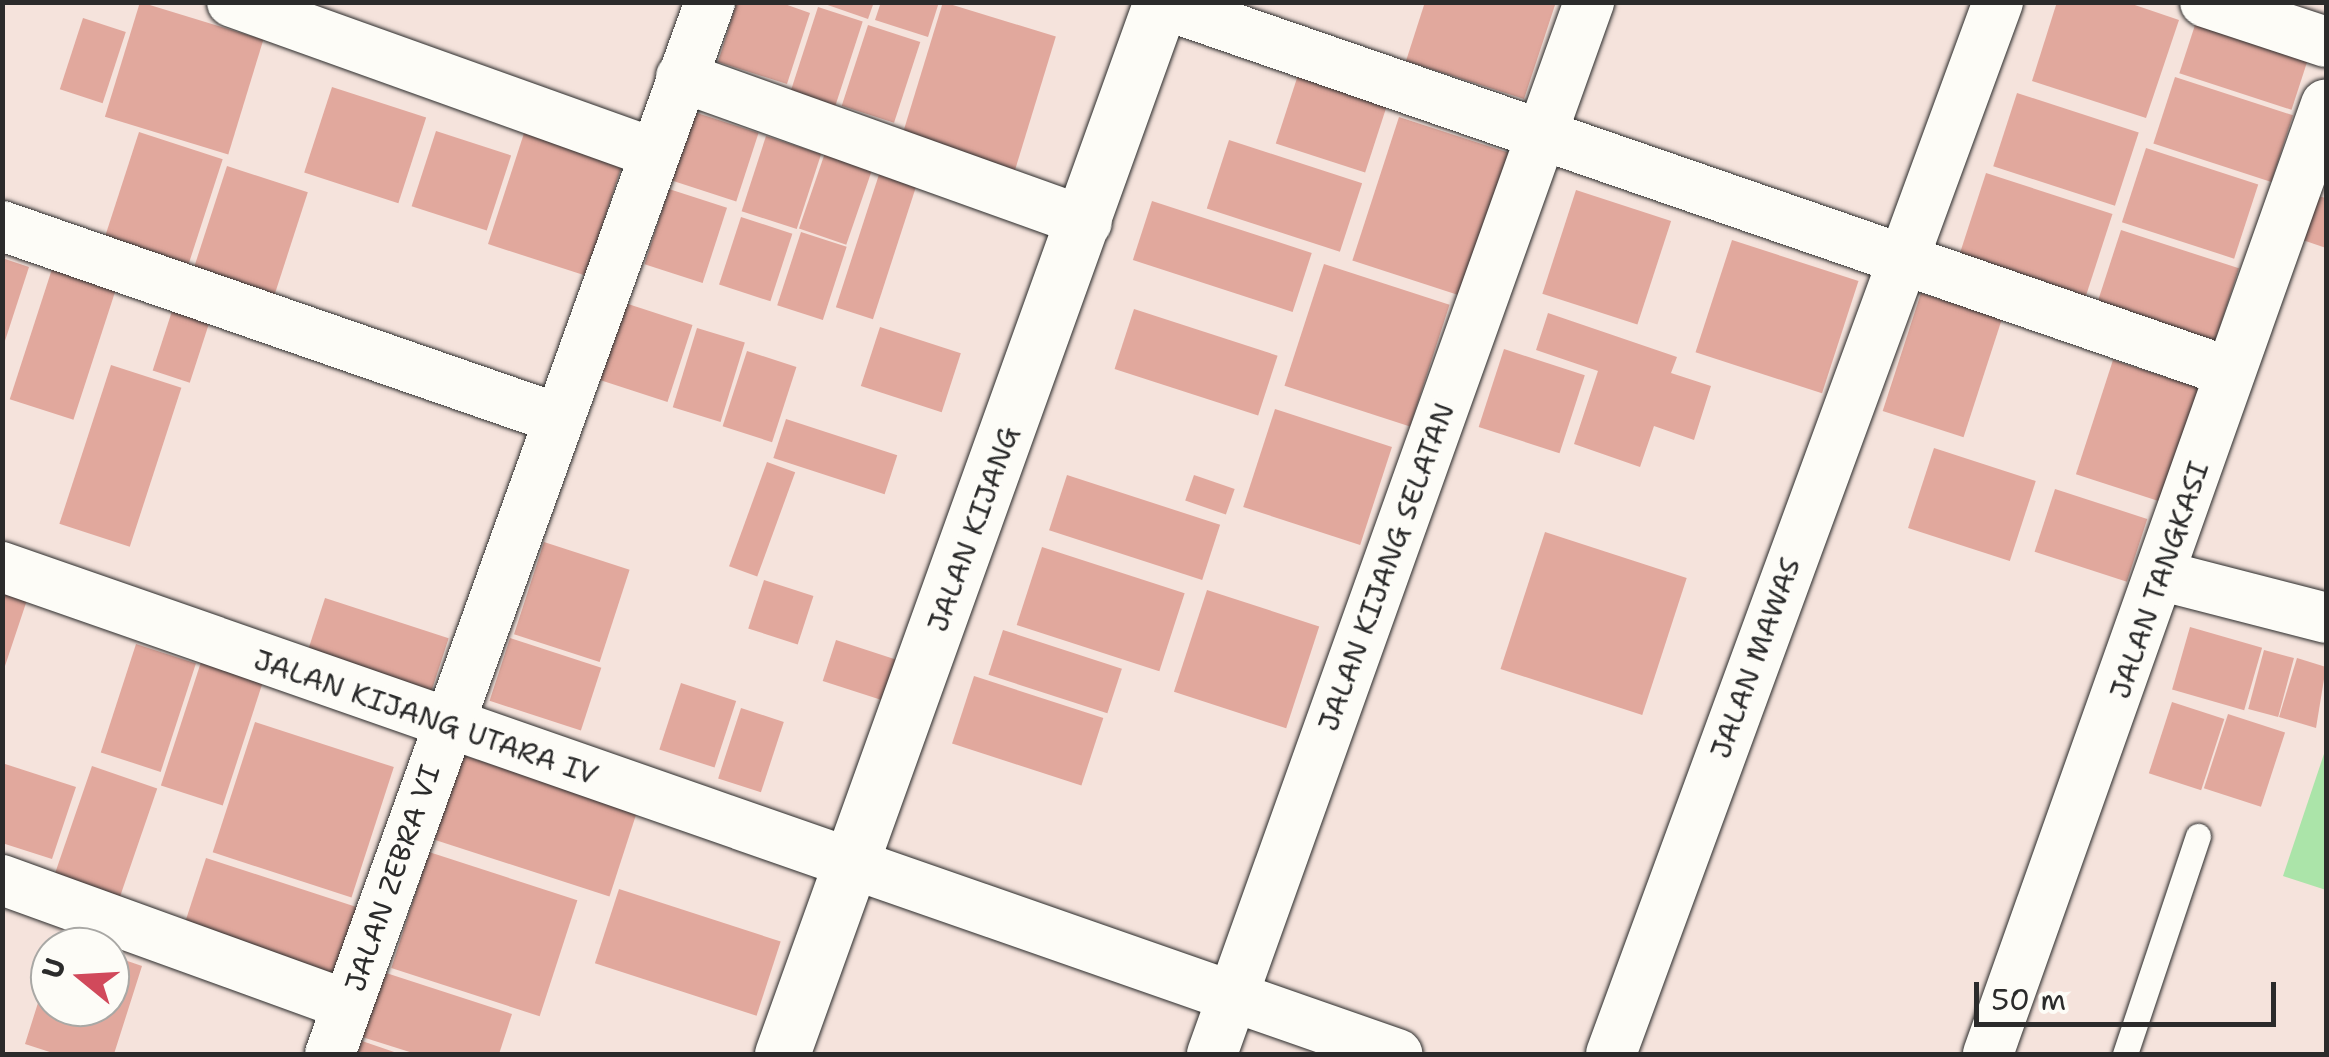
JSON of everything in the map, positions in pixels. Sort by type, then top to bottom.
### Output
[{"type":"street","points":[[232,2],[654,152]]},
{"type":"street","name":"JALAN ZEBRA VI","points":[[330,1054],[556,418],[710,2]]},
{"type":"street","name":"JALAN KIJANG SELATAN","points":[[1212,1054],[1589,2]]},
{"type":"street","name":"JALAN MAWAS","points":[[1611,1054],[1899,261],[1998,2]]},
{"type":"street","points":[[2205,2],[2326,42]]},
{"type":"street","points":[[1159,3],[2230,372]]},
{"type":"street","name":"JALAN KIJANG","points":[[782,1054],[1086,222],[1159,3]]},
{"type":"street","points":[[681,77],[1086,222]]},
{"type":"street","name":"JALAN TANGKASI","points":[[1988,1054],[2163,576],[2230,372],[2315,178],[2326,104]]},
{"type":"street","points":[[2,226],[556,418]]},
{"type":"street","name":"JALAN KIJANG UTARA IV","points":[[2,568],[850,864]]},
{"type":"street","points":[[2163,576],[2326,618]]},
{"type":"street","points":[[850,864],[1232,1001],[1397,1054]]},
{"type":"street","points":[[2,880],[348,1005]]},
{"type":"lane","points":[[2125,1054],[2198,836]]},
{"type":"green space","points":[[2326,748],[2326,890],[2283,876]]},
{"type":"building","points":[[140,2],[263,40],[228,154],[105,117]]},
{"type":"building","points":[[737,2],[779,2],[810,13],[787,84],[718,62]]},
{"type":"building","points":[[819,2],[874,2],[868,19]]},
{"type":"building","points":[[881,2],[939,2],[928,37],[875,20]]},
{"type":"building","points":[[943,2],[1056,36],[1014,172],[901,138]]},
{"type":"building","points":[[1425,2],[1556,2],[1524,99],[1406,61]]},
{"type":"building","points":[[2057,2],[2126,2],[2179,20],[2146,118],[2032,81]]},
{"type":"building","points":[[818,7],[863,22],[835,106],[790,92]]},
{"type":"building","points":[[83,18],[126,32],[103,103],[60,89]]},
{"type":"building","points":[[2196,22],[2308,58],[2292,110],[2179,73]]},
{"type":"building","points":[[868,25],[920,42],[894,123],[842,106]]},
{"type":"building","points":[[1298,75],[1387,104],[1365,173],[1276,143]]},
{"type":"building","points":[[2175,77],[2293,115],[2271,182],[2153,144]]},
{"type":"building","points":[[332,87],[426,118],[398,203],[304,173]]},
{"type":"building","points":[[2017,93],[2139,133],[2115,206],[1993,166]]},
{"type":"building","points":[[691,111],[759,133],[736,201],[669,179]]},
{"type":"building","points":[[1399,117],[1510,153],[1464,297],[1352,261]]},
{"type":"building","points":[[526,127],[624,159],[586,276],[488,244]]},
{"type":"building","points":[[436,131],[511,155],[487,231],[412,206]]},
{"type":"building","points":[[139,132],[223,159],[184,278],[100,251]]},
{"type":"building","points":[[766,136],[821,154],[797,229],[742,211]]},
{"type":"building","points":[[1229,140],[1362,183],[1340,252],[1207,208]]},
{"type":"building","points":[[2146,148],[2258,184],[2234,259],[2122,222]]},
{"type":"building","points":[[826,150],[873,166],[846,245],[799,228]]},
{"type":"building","points":[[885,156],[922,168],[873,319],[836,307]]},
{"type":"building","points":[[227,166],[308,192],[271,306],[190,280]]},
{"type":"building","points":[[1986,173],[2112,214],[2084,302],[1958,260]]},
{"type":"building","points":[[669,189],[727,208],[703,283],[645,264]]},
{"type":"building","points":[[1576,190],[1671,221],[1637,325],[1542,294]]},
{"type":"building","points":[[2305,193],[2326,198],[2326,248],[2291,236]]},
{"type":"building","points":[[1152,201],[1312,253],[1293,312],[1133,260]]},
{"type":"building","points":[[741,217],[792,234],[770,301],[719,285]]},
{"type":"building","points":[[2121,230],[2239,268],[2214,345],[2096,307]]},
{"type":"building","points":[[801,232],[847,247],[823,320],[777,305]]},
{"type":"building","points":[[1732,240],[1858,281],[1822,393],[1696,352]]},
{"type":"building","points":[[2,258],[29,267],[3,347],[2,347]]},
{"type":"building","points":[[1324,264],[1450,305],[1410,427],[1284,386]]},
{"type":"building","points":[[53,266],[117,287],[73,420],[10,399]]},
{"type":"building","points":[[1921,293],[2002,319],[1964,437],[1883,411]]},
{"type":"building","points":[[625,303],[693,325],[667,402],[600,380]]},
{"type":"building","points":[[174,305],[211,317],[190,383],[153,371]]},
{"type":"building","points":[[1134,309],[1278,356],[1258,416],[1115,369]]},
{"type":"building","points":[[1548,313],[1677,357],[1671,373],[1711,386],[1694,440],[1654,426],[1640,467],[1574,444],[1598,371],[1536,350]]},
{"type":"building","points":[[880,327],[961,353],[942,412],[861,386]]},
{"type":"building","points":[[697,328],[745,343],[721,422],[673,407]]},
{"type":"building","points":[[1504,349],[1585,375],[1560,453],[1479,427]]},
{"type":"building","points":[[747,351],[796,367],[772,442],[723,426]]},
{"type":"building","points":[[2113,360],[2199,388],[2162,502],[2076,474]]},
{"type":"building","points":[[111,365],[181,388],[130,547],[59,524]]},
{"type":"building","points":[[1275,409],[1392,447],[1360,545],[1243,507]]},
{"type":"building","points":[[786,419],[897,455],[885,494],[773,458]]},
{"type":"building","points":[[1934,448],[2036,481],[2010,561],[1908,528]]},
{"type":"building","points":[[767,462],[795,472],[757,577],[729,566]]},
{"type":"building","points":[[1067,475],[1220,525],[1202,580],[1049,530]]},
{"type":"building","points":[[1194,475],[1235,489],[1226,515],[1185,501]]},
{"type":"building","points":[[2055,489],[2147,519],[2127,582],[2035,552]]},
{"type":"building","points":[[1545,532],[1687,578],[1642,715],[1501,669]]},
{"type":"building","points":[[544,542],[630,570],[600,662],[514,634]]},
{"type":"building","points":[[1042,547],[1185,593],[1159,671],[1017,625]]},
{"type":"building","points":[[764,580],[813,596],[798,645],[748,629]]},
{"type":"building","points":[[1207,590],[1319,626],[1286,728],[1174,692]]},
{"type":"building","points":[[2,593],[27,600],[3,672],[2,672]]},
{"type":"building","points":[[325,598],[449,638],[432,690],[308,650]]},
{"type":"building","points":[[2190,627],[2262,648],[2244,710],[2172,689]]},
{"type":"building","points":[[1003,630],[1122,669],[1107,713],[988,675]]},
{"type":"building","points":[[510,638],[601,668],[581,730],[490,701]]},
{"type":"building","points":[[836,640],[899,660],[885,701],[823,681]]},
{"type":"building","points":[[136,644],[196,663],[161,772],[101,752]]},
{"type":"building","points":[[2264,650],[2294,658],[2278,717],[2248,709]]},
{"type":"building","points":[[2297,658],[2326,667],[2316,728],[2279,717]]},
{"type":"building","points":[[202,659],[264,679],[223,806],[161,785]]},
{"type":"building","points":[[974,676],[1103,718],[1081,786],[952,744]]},
{"type":"building","points":[[681,683],[736,701],[715,767],[659,750]]},
{"type":"building","points":[[2172,702],[2224,719],[2201,790],[2149,773]]},
{"type":"building","points":[[741,708],[784,722],[761,792],[718,778]]},
{"type":"building","points":[[2228,714],[2285,733],[2261,807],[2204,788]]},
{"type":"building","points":[[255,722],[394,767],[352,897],[213,852]]},
{"type":"building","points":[[462,755],[637,812],[609,897],[434,840]]},
{"type":"building","points":[[2,763],[76,787],[52,859],[2,843]]},
{"type":"building","points":[[92,766],[157,788],[120,896],[55,874]]},
{"type":"building","points":[[429,852],[577,900],[540,1016],[391,968]]},
{"type":"building","points":[[206,858],[357,907],[332,986],[180,937]]},
{"type":"building","points":[[619,889],[781,942],[757,1016],[595,963]]},
{"type":"building","points":[[130,962],[142,966],[130,1004]]},
{"type":"building","points":[[380,971],[512,1014],[499,1054],[416,1054],[359,1036]]},
{"type":"building","points":[[30,1027],[123,1027],[114,1054],[56,1054],[25,1044]]},
{"type":"building","points":[[362,1041],[400,1054],[357,1054]]}]
